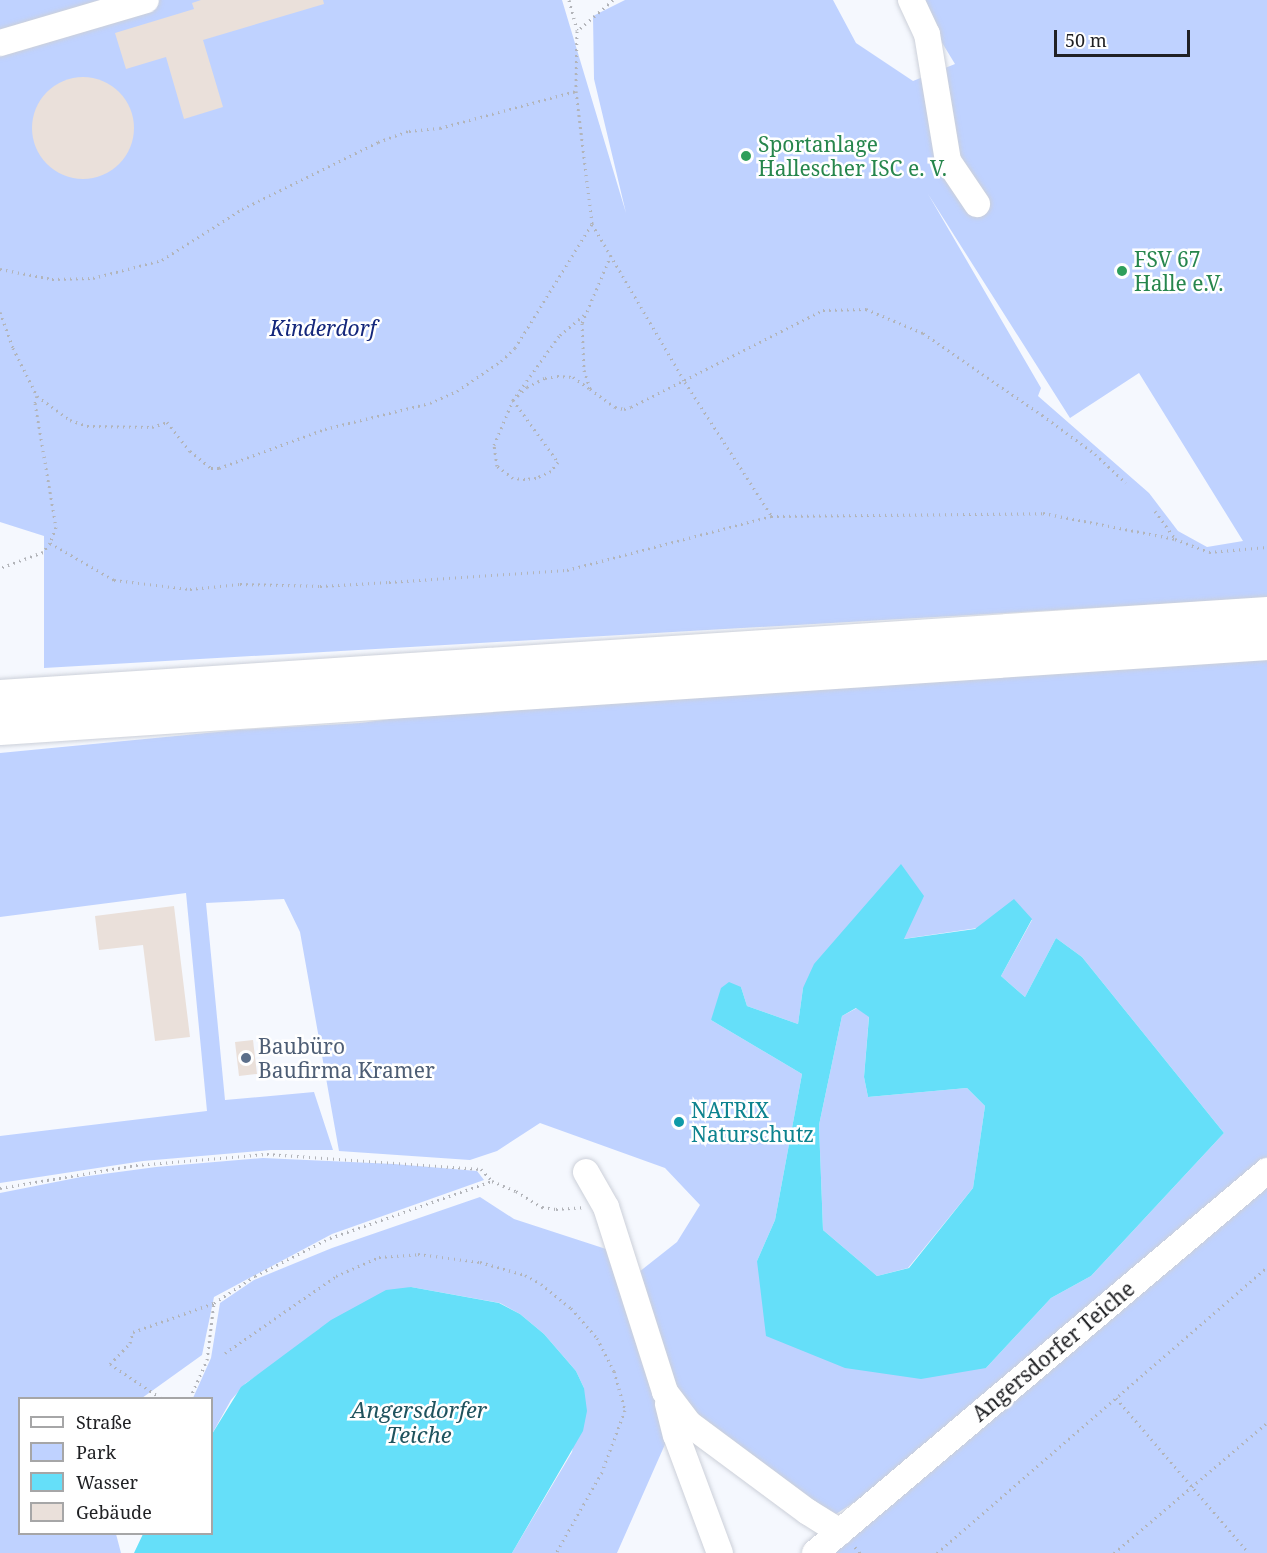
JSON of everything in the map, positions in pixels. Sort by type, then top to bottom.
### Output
[{"type":"highway","points":[[0,696],[1267,613]]},
{"type":"highway","points":[[0,728],[1267,643]]},
{"type":"street","points":[[0,42],[146,0]]},
{"type":"street","points":[[911,0],[927,34],[948,160],[977,204]]},
{"type":"street","name":"Angersdorfer Teiche","points":[[815,1553],[847,1539],[1267,1171]]},
{"type":"street","points":[[586,1172],[604,1203],[665,1392],[676,1435],[720,1553]]},
{"type":"street","points":[[665,1392],[688,1423],[847,1539]]},
{"type":"path","points":[[569,0],[577,31],[576,91],[592,224],[685,382],[771,516]]},
{"type":"path","points":[[577,31],[613,0]]},
{"type":"path","points":[[0,269],[52,279],[93,278],[162,260],[242,209],[378,142],[409,131],[440,128],[576,91]]},
{"type":"path","points":[[0,312],[13,348],[37,396],[70,420],[87,426],[152,427],[167,422],[205,466],[219,468],[324,429],[430,403],[457,392],[501,361],[515,348],[592,224]]},
{"type":"path","points":[[590,389],[584,370],[582,323],[611,255]]},
{"type":"path","points":[[513,400],[527,387],[545,378],[573,377],[615,407],[624,410],[685,382],[806,316],[833,308],[866,309],[923,333],[1095,454],[1126,483]]},
{"type":"path","points":[[513,400],[558,462],[550,471],[536,478],[513,478],[497,466],[494,445],[513,400],[559,336],[586,314]]},
{"type":"path","points":[[0,568],[36,556],[50,543],[56,527],[35,403],[37,396]]},
{"type":"path","points":[[1155,511],[1175,539]]},
{"type":"path","points":[[50,543],[114,580],[190,589],[240,584],[320,586],[567,570],[771,516],[1043,513],[1175,539],[1209,552],[1267,547]]},
{"type":"path","points":[[0,1188],[136,1165],[267,1154],[481,1169],[492,1181],[516,1191],[542,1207],[567,1209],[604,1203]]},
{"type":"path","points":[[160,1397],[110,1364],[130,1343],[133,1332],[214,1303],[255,1276],[330,1238],[492,1181]]},
{"type":"path","points":[[225,1353],[336,1276],[379,1257],[418,1254],[480,1262],[525,1275],[541,1284],[571,1308],[597,1338],[614,1371],[625,1410],[602,1472],[556,1553]]},
{"type":"path","points":[[937,1553],[1267,1267]]},
{"type":"path","points":[[190,1397],[207,1360],[214,1303]]},
{"type":"path","points":[[1116,1398],[1249,1553]]},
{"type":"path","points":[[1114,1553],[1267,1423]]},
{"type":"path","points":[[847,1539],[860,1553]]},
{"type":"green space","name":"Kinderdorf","points":[[0,0],[562,0],[626,213],[594,79],[593,16],[625,0],[833,0],[856,43],[913,81],[955,64],[916,0],[1267,0],[1267,598],[44,668],[44,536],[0,522]],"holes":[[[928,194],[1070,418],[1139,373],[1243,541],[1207,547],[1178,531],[1149,493],[1038,396],[1041,388]]]},
{"type":"green space","points":[[1267,659],[1267,1165],[910,1466],[833,1516],[706,1426],[669,1386],[639,1272],[677,1242],[700,1205],[665,1168],[540,1123],[497,1151],[470,1160],[339,1151],[300,932],[284,899],[206,903],[225,1100],[314,1092],[333,1150],[271,1150],[143,1161],[0,1183],[0,1136],[207,1111],[186,893],[0,917],[0,753],[238,730],[360,723],[453,711]],"holes":[[[1032,920],[1001,976],[1025,997],[1056,938],[1082,957],[1224,1133],[1091,1276],[1051,1298],[986,1368],[757,1261],[775,1220],[802,1074],[711,1020],[741,987],[747,1006],[798,1024],[803,988],[903,939]]]},
{"type":"green space","points":[[857,1008],[869,1016],[864,1077],[868,1097],[967,1088],[985,1106],[973,1188],[908,1268],[877,1276],[823,1230],[819,1125],[842,1016]]},
{"type":"green space","points":[[263,1158],[394,1164],[477,1171],[484,1180],[332,1234],[214,1297],[202,1355],[143,1397],[18,1397],[18,1535],[116,1535],[121,1553],[0,1553],[0,1193],[81,1177],[156,1167]]},
{"type":"green space","points":[[1267,1186],[1267,1553],[833,1553]]},
{"type":"green space","points":[[480,1197],[514,1219],[606,1249],[616,1268],[670,1433],[617,1553],[512,1553],[572,1452],[584,1388],[576,1371],[544,1334],[520,1314],[500,1303],[411,1287],[319,1329],[283,1358],[246,1383],[231,1400],[213,1432],[213,1397],[193,1397],[211,1358],[220,1303],[254,1280],[332,1248]]},
{"type":"water","points":[[901,864],[924,896],[904,939],[975,929],[1014,899],[1032,919],[1001,976],[1025,997],[1056,938],[1082,957],[1224,1133],[1091,1276],[1051,1298],[986,1368],[921,1379],[845,1368],[766,1336],[757,1261],[775,1220],[802,1074],[711,1020],[721,988],[729,982],[741,987],[747,1006],[798,1024],[803,988],[814,964]],"holes":[[[856,1008],[869,1017],[864,1077],[868,1097],[967,1088],[985,1106],[973,1188],[909,1268],[877,1276],[823,1230],[819,1125],[842,1016]]]},
{"type":"water","name":"Angersdorfer Teiche","points":[[411,1287],[499,1303],[520,1314],[544,1334],[576,1371],[584,1388],[587,1411],[583,1431],[512,1553],[134,1553],[143,1535],[213,1535],[213,1432],[241,1387],[331,1320],[386,1290]]},
{"type":"building","points":[[201,0],[323,0],[324,4],[203,40],[223,107],[184,119],[166,57],[126,69],[115,33],[194,9],[192,3]]},
{"type":"building","points":[[83,77],[102,81],[119,92],[130,109],[134,128],[130,147],[119,164],[102,175],[83,179],[64,175],[47,164],[36,147],[32,128],[36,109],[47,92],[64,81]]},
{"type":"building","points":[[174,906],[190,1037],[155,1041],[143,945],[99,950],[95,916]]},
{"type":"building","name":"Baubüro Baufirma Kramer","points":[[253,1040],[257,1074],[239,1076],[235,1042]]},
{"type":"place","name":"Sportanlage Hallescher ISC e. V.","points":[[746,156]]},
{"type":"place","name":"FSV 67 Halle e.V.","points":[[1122,271]]},
{"type":"place","name":"Baubüro Baufirma Kramer","points":[[246,1058]]},
{"type":"place","name":"NATRIX Naturschutz","points":[[679,1122]]}]
